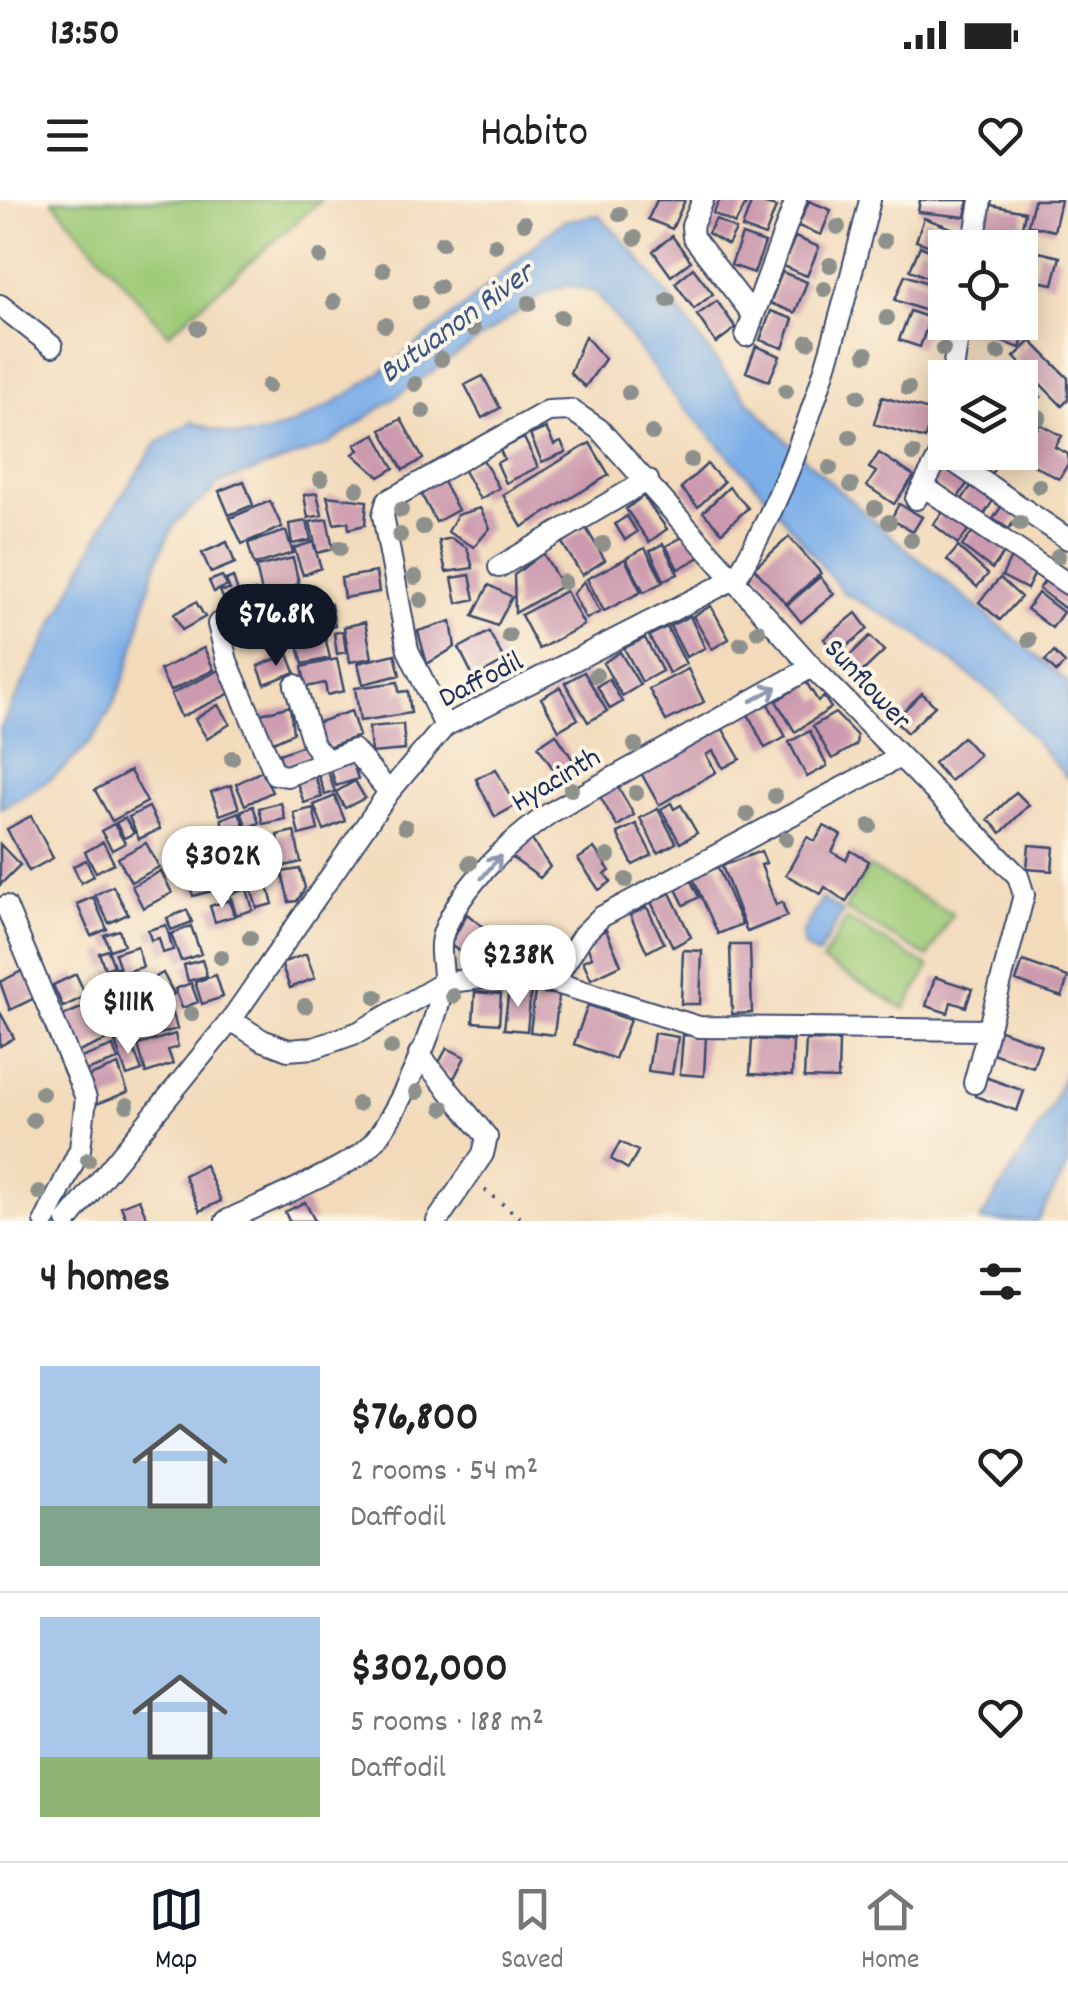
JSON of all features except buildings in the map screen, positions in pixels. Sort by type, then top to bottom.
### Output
[{"type":"street","points":[[703,200],[692,226],[693,237],[750,325],[796,200]]},
{"type":"street","points":[[736,578],[801,443],[840,324],[870,200]]},
{"type":"street","points":[[976,230],[980,200]]},
{"type":"street","points":[[0,305],[52,346]]},
{"type":"street","name":"Sunflower","points":[[445,726],[408,650],[382,515],[388,501],[548,411],[572,410],[599,429],[648,480],[812,667],[1018,876],[1024,895],[974,1084]]},
{"type":"street","points":[[932,470],[920,492],[1068,584]]},
{"type":"street","points":[[967,470],[1068,539]]},
{"type":"street","points":[[499,567],[648,480]]},
{"type":"street","name":"Daffodil","points":[[72,1220],[231,1020],[389,792],[445,726],[736,578]]},
{"type":"street","points":[[218,624],[228,661],[275,774],[287,776],[354,750],[389,792]]},
{"type":"street","name":"Hyacinth","points":[[226,1221],[368,1150],[398,1104],[419,1054],[443,982],[440,946],[446,927],[517,836],[550,813],[812,667]]},
{"type":"street","points":[[295,685],[313,744],[326,758]]},
{"type":"street","points":[[553,982],[568,956],[601,916],[898,758]]},
{"type":"street","points":[[6,906],[86,1098],[80,1148],[45,1221]]},
{"type":"street","points":[[231,1020],[262,1040],[288,1050],[314,1048],[359,1032],[443,982],[504,975],[553,982],[699,1028],[990,1030]]},
{"type":"street","points":[[419,1054],[487,1137],[483,1154],[437,1221]]},
{"type":"path","points":[[467,1176],[524,1221]]},
{"type":"green space","points":[[52,200],[321,200],[168,334]]},
{"type":"green space","points":[[869,867],[952,914],[928,957],[845,909]]},
{"type":"green space","points":[[847,919],[929,967],[905,1009],[822,961]]},
{"type":"water","name":"Butuanon River","points":[[598,215],[639,258],[728,376],[784,438],[862,511],[1068,683],[1068,779],[995,695],[913,631],[843,592],[761,490],[673,395],[596,292],[569,285],[548,291],[327,445],[218,484],[183,515],[163,547],[122,684],[96,734],[57,774],[0,808],[0,729],[109,516],[156,444],[191,422],[243,436],[280,429],[321,410],[410,350],[563,221]]},
{"type":"water","points":[[822,899],[843,912],[818,955],[804,947],[802,933]]},
{"type":"water","points":[[1068,1065],[1068,1166],[1037,1221],[980,1221],[1050,1110]]}]
